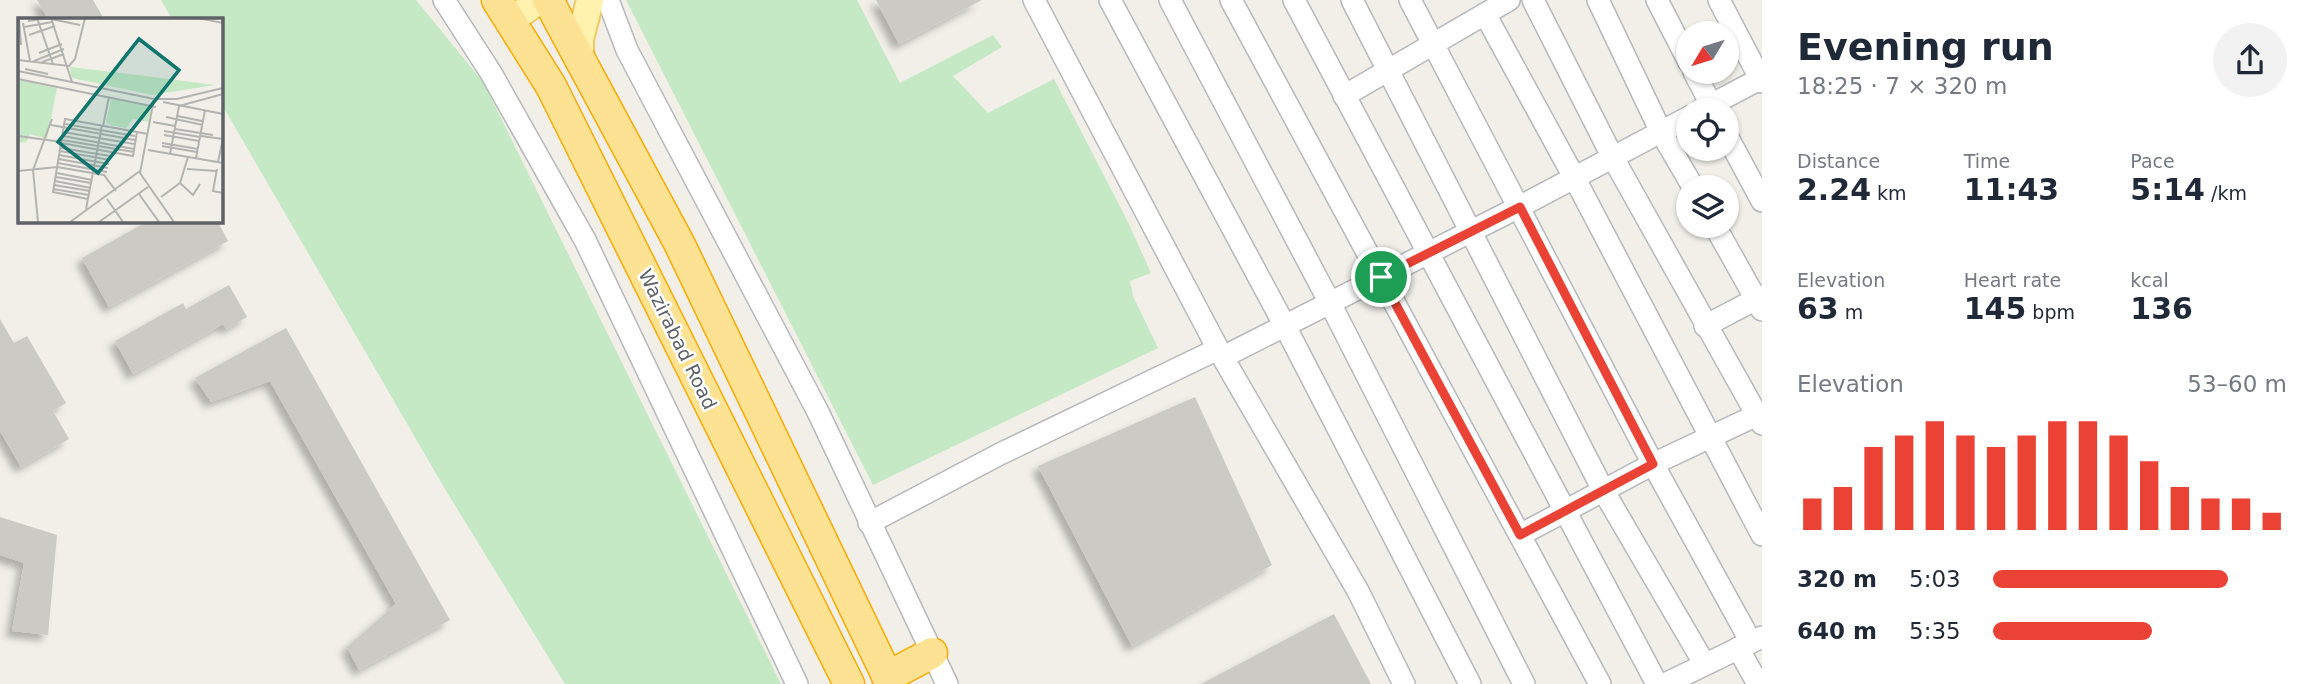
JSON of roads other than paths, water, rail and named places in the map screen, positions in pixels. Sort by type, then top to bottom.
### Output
[{"type":"highway","points":[[548,0],[679,243],[889,681],[932,653]]},
{"type":"highway","name":"Wazirabad Road","points":[[504,10],[551,86],[849,684]]},
{"type":"main road","points":[[504,10],[540,0]]},
{"type":"main road","points":[[580,58],[580,39],[590,0]]},
{"type":"street","points":[[444,0],[491,73],[585,240],[797,684]]},
{"type":"street","points":[[608,0],[627,50],[818,412],[947,684]]},
{"type":"street","points":[[1034,0],[1220,353],[1358,592],[1404,684]]},
{"type":"street","points":[[1110,0],[1285,326],[1470,684]]},
{"type":"street","points":[[1170,0],[1331,303],[1524,684]]},
{"type":"street","points":[[1231,0],[1600,684]]},
{"type":"street","points":[[1293,0],[1657,684]]},
{"type":"street","points":[[1352,0],[1603,490],[1704,663]]},
{"type":"street","points":[[1410,0],[1653,464],[1750,642],[1758,684]]},
{"type":"street","points":[[1344,96],[1509,0]]},
{"type":"street","points":[[1520,535],[1653,464],[1709,437],[1760,419],[1705,326],[1612,156],[1533,0]]},
{"type":"street","points":[[1598,0],[1661,132],[1686,175]]},
{"type":"street","points":[[1657,0],[1676,37]]},
{"type":"street","points":[[1719,0],[1761,80],[1727,98]]},
{"type":"street","points":[[1485,14],[1762,535]]},
{"type":"street","points":[[869,523],[1012,448],[1285,326],[1520,207],[1676,124]]},
{"type":"street","points":[[1739,158],[1762,201]]},
{"type":"street","points":[[1705,326],[1760,302],[1721,238]]},
{"type":"street","points":[[1678,681],[1704,663],[1750,642]]}]
